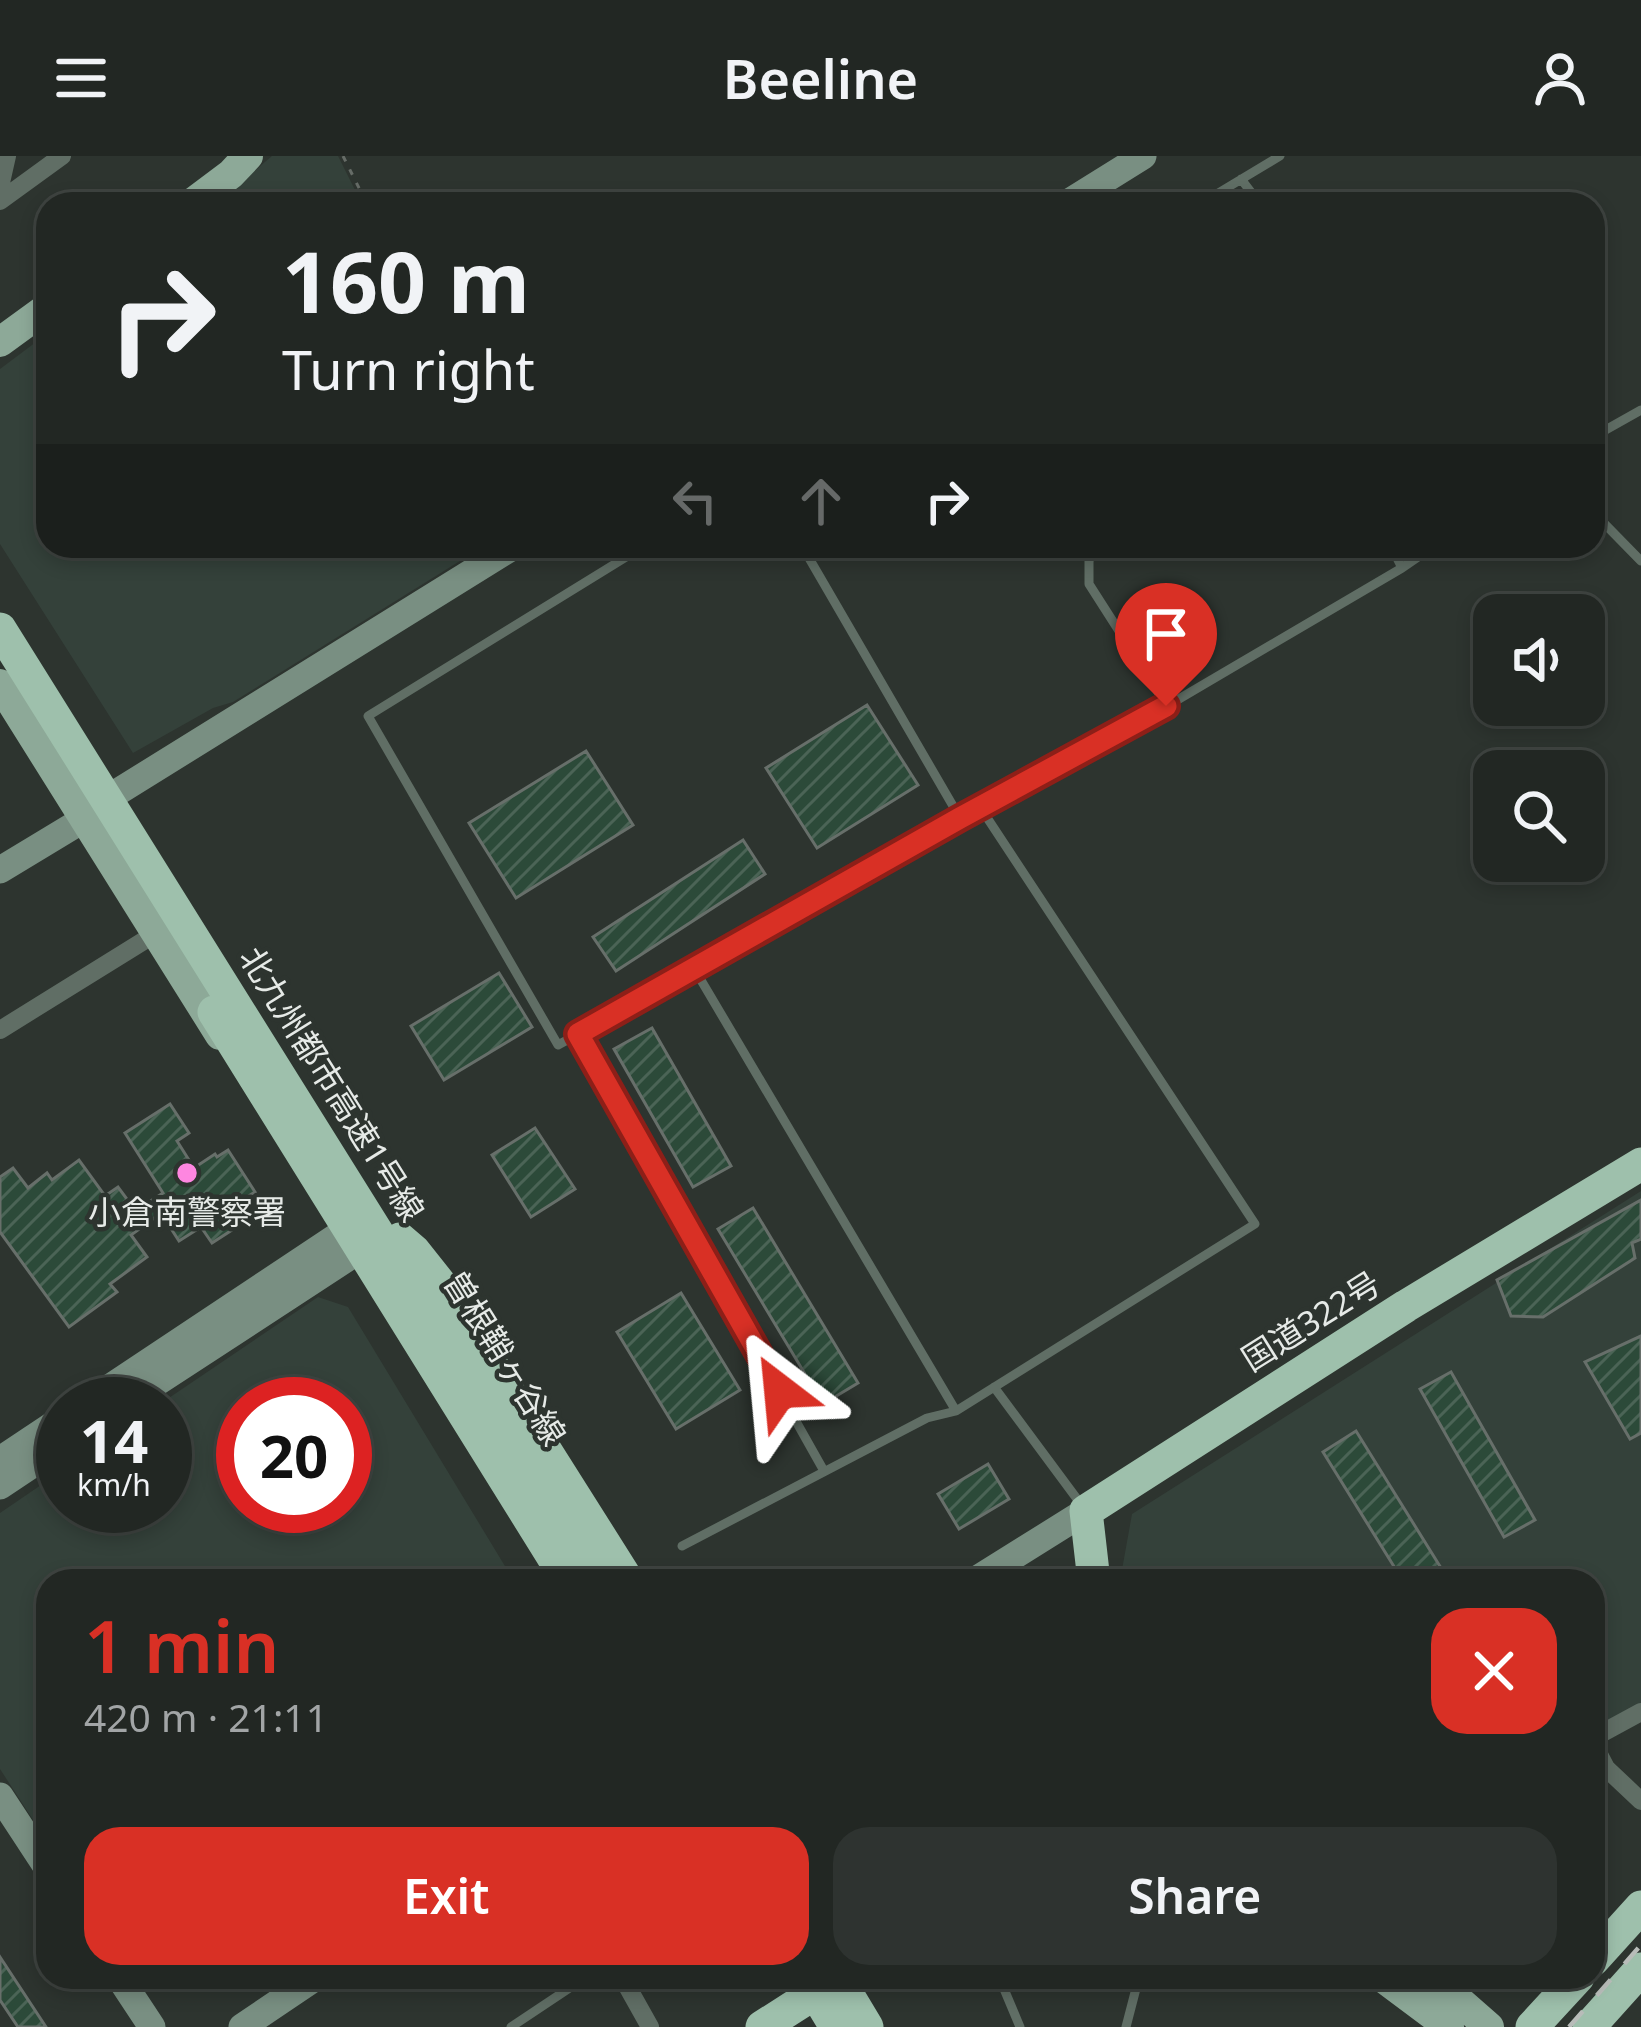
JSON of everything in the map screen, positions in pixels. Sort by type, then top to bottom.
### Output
[{"type":"highway","name":"北九州都市高速1号線","points":[[0,627],[588,1569]]},
{"type":"highway","name":"北九州都市高速1号線","points":[[0,672],[561,1569]]},
{"type":"highway","name":"国道322号","points":[[1086,1511],[1387,1318],[1641,1163]]},
{"type":"highway","points":[[377,1224],[414,1251],[441,1286],[620,1569]]},
{"type":"highway","points":[[416,1351],[448,1418],[540,1569]]},
{"type":"highway","points":[[1086,1511],[1093,1569]]},
{"type":"highway","points":[[1605,1947],[1641,1907]]},
{"type":"highway","points":[[1589,2027],[1641,1969]]},
{"type":"highway","points":[[1532,2027],[1566,1989]]},
{"type":"highway","points":[[762,2027],[837,1999]]},
{"type":"main road","points":[[207,192],[248,156]]},
{"type":"main road","points":[[0,342],[36,316]]},
{"type":"main road","name":"曽根鞘ヶ谷線","points":[[0,627],[158,932],[551,1569]]},
{"type":"main road","name":"曽根鞘ヶ谷線","points":[[0,684],[97,808],[377,1224],[597,1569]]},
{"type":"main road","points":[[1398,1989],[1449,2027]]},
{"type":"main road","points":[[1446,1989],[1489,2027]]},
{"type":"street","points":[[0,187],[8,156]]},
{"type":"street","points":[[0,201],[62,156]]},
{"type":"street","points":[[1085,192],[1143,156]]},
{"type":"street","points":[[0,870],[495,558]]},
{"type":"street","points":[[0,1030],[158,932]]},
{"type":"street","points":[[162,1377],[377,1224]]},
{"type":"street","points":[[129,1377],[347,1244]]},
{"type":"street","points":[[0,1460],[36,1436]]},
{"type":"street","points":[[0,1486],[36,1462]]},
{"type":"street","points":[[993,1569],[1086,1511]]},
{"type":"street","points":[[1605,1733],[1641,1712]]},
{"type":"street","points":[[1605,1766],[1641,1801]]},
{"type":"street","points":[[0,1796],[36,1851]]},
{"type":"street","points":[[127,1989],[152,2027]]},
{"type":"street","points":[[242,2027],[298,1989]]},
{"type":"street","points":[[629,1989],[650,2027]]},
{"type":"lane","points":[[1220,192],[1280,156]]},
{"type":"lane","points":[[1241,179],[1250,192]]},
{"type":"lane","points":[[1605,430],[1641,410]]},
{"type":"lane","points":[[1605,524],[1641,561]]},
{"type":"lane","points":[[625,558],[368,716],[558,1046],[1166,706],[1416,558]]},
{"type":"lane","points":[[809,558],[960,818]]},
{"type":"lane","points":[[1090,558],[1089,584],[1166,706]]},
{"type":"lane","points":[[1397,558],[1402,568]]},
{"type":"lane","points":[[682,1546],[928,1418],[956,1412],[1255,1224],[980,807]]},
{"type":"lane","points":[[695,970],[956,1412]]},
{"type":"lane","points":[[578,1034],[824,1471]]},
{"type":"lane","points":[[994,1387],[1086,1511]]},
{"type":"lane","points":[[511,2027],[568,1989]]},
{"type":"lane","points":[[1004,1989],[1020,2027]]},
{"type":"lane","points":[[1136,1989],[1128,2023],[1141,2027]]},
{"type":"path","points":[[343,156],[361,192]]},
{"type":"shaded area","points":[[272,156],[338,156],[356,192],[229,192]]},
{"type":"shaded area","points":[[36,342],[36,558],[465,558],[233,702],[213,708],[133,753],[0,544],[0,369]]},
{"type":"shaded area","points":[[1641,1191],[1641,1707],[1605,1726],[1605,1569],[1122,1569],[1132,1514]]},
{"type":"shaded area","points":[[318,1297],[348,1307],[507,1569],[36,1569],[36,1824],[0,1769],[0,1513],[36,1488],[36,1533],[192,1533],[192,1382]]},
{"type":"building","points":[[867,705],[918,785],[817,848],[766,768]]},
{"type":"building","points":[[586,751],[633,825],[516,898],[469,823]]},
{"type":"building","points":[[743,840],[765,874],[616,971],[593,937]]},
{"type":"building","points":[[499,973],[532,1027],[444,1080],[411,1026]]},
{"type":"building","points":[[652,1028],[731,1166],[693,1187],[614,1049]]},
{"type":"building","points":[[170,1104],[189,1133],[177,1141],[194,1168],[228,1150],[255,1192],[221,1213],[232,1230],[212,1243],[201,1227],[179,1241],[161,1213],[131,1235],[147,1257],[110,1284],[117,1292],[69,1327],[0,1232],[0,1177],[13,1168],[28,1188],[47,1173],[52,1180],[79,1160],[105,1196],[118,1187],[138,1209],[163,1193],[125,1133]]},
{"type":"building","points":[[535,1128],[575,1189],[531,1217],[492,1155]]},
{"type":"building","points":[[1641,1200],[1641,1239],[1632,1243],[1635,1258],[1543,1317],[1511,1316],[1497,1280]]},
{"type":"building","points":[[753,1208],[858,1383],[823,1404],[718,1229]]},
{"type":"building","points":[[681,1293],[740,1390],[676,1429],[617,1332]]},
{"type":"building","points":[[1641,1336],[1641,1433],[1630,1439],[1585,1362]]},
{"type":"building","points":[[1451,1372],[1535,1520],[1504,1537],[1420,1389]]},
{"type":"building","points":[[1356,1431],[1442,1569],[1396,1569],[1323,1452]]},
{"type":"building","points":[[988,1464],[1009,1499],[959,1529],[938,1494]]},
{"type":"building","points":[[0,1957],[46,2027],[18,2027],[0,2000]]},
{"type":"railway","points":[[1605,1986],[1641,1945]]},
{"type":"railway","points":[[1569,2027],[1602,1989]]},
{"type":"place","name":"小倉南警察署","points":[[187,1173]]},
{"type":"route","points":[[780,1391],[578,1034],[1166,706]]}]
